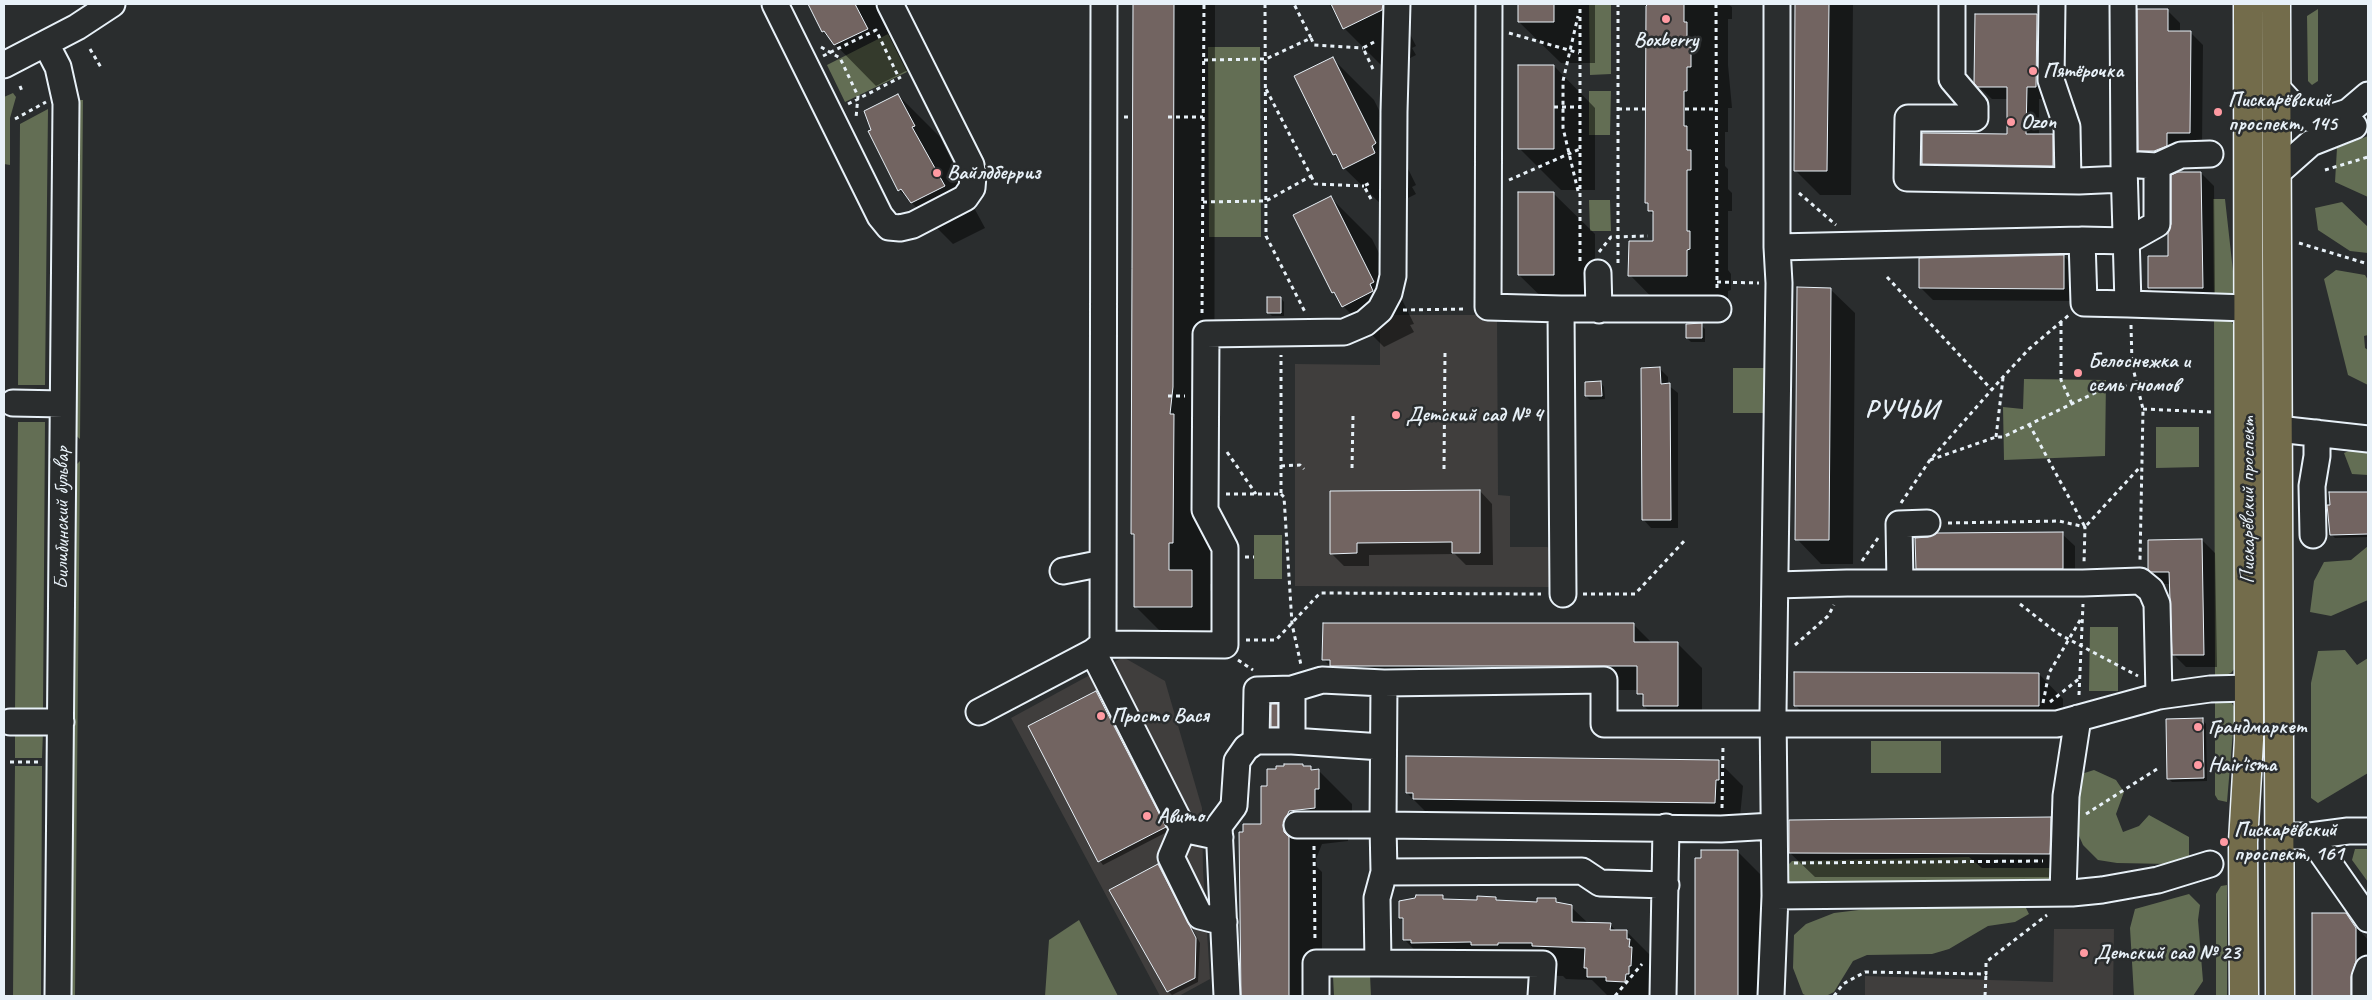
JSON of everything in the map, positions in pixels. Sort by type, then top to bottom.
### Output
[{"type":"main road","name":"Пискарёвский проспект","points":[[2244,996],[2243,842],[2249,740],[2248,4]]},
{"type":"main road","name":"Пискарёвский проспект","points":[[2276,4],[2280,996]]},
{"type":"street","points":[[4,65],[46,44],[112,4]]},
{"type":"street","points":[[775,4],[880,216],[890,227],[900,228],[921,221],[965,198],[972,188],[973,176],[971,165],[890,4]]},
{"type":"street","points":[[1104,4],[1103,563],[1098,648],[1183,829],[1171,857],[1200,916],[1224,922]]},
{"type":"street","points":[[978,712],[1098,648],[1225,645],[1225,548],[1205,510],[1206,334],[1344,332],[1365,323],[1380,310],[1389,293],[1393,276],[1397,4]]},
{"type":"street","points":[[1771,996],[1775,896],[1773,826],[1774,663],[1779,283],[1777,247],[1777,4]]},
{"type":"street","points":[[1952,4],[1952,79],[1975,106],[1975,118],[1908,118],[1907,178],[2068,181],[2157,166],[2181,155],[2210,154]]},
{"type":"street","points":[[2052,4],[2051,80],[2067,127],[2068,181]]},
{"type":"street","points":[[2123,4],[2124,172],[2128,304]]},
{"type":"street","points":[[1489,15],[1488,307],[1598,310],[1718,309]]},
{"type":"street","name":"Билибинский бульвар","points":[[46,44],[58,67],[66,103],[58,996]]},
{"type":"street","points":[[2276,87],[2300,112],[2311,119],[2323,120],[2348,112],[2368,95]]},
{"type":"street","points":[[2276,174],[2311,143],[2357,125],[2368,116]]},
{"type":"street","points":[[1777,247],[2082,240],[2127,241],[2157,224],[2157,166]]},
{"type":"street","points":[[2082,240],[2084,303],[2247,308]]},
{"type":"street","points":[[1596,263],[1598,310]]},
{"type":"street","points":[[1561,309],[1562,594]]},
{"type":"street","points":[[13,403],[63,404]]},
{"type":"street","points":[[2278,429],[2368,439]]},
{"type":"street","points":[[2313,535],[2312,486],[2317,456],[2316,433]]},
{"type":"street","points":[[1900,583],[1899,524],[1927,523]]},
{"type":"street","points":[[1063,570],[1103,563]]},
{"type":"street","points":[[1776,585],[2140,581],[2151,590],[2157,604],[2158,692]]},
{"type":"street","points":[[1256,741],[1257,690],[1299,687],[1322,680],[1384,683],[1604,680],[1604,724],[2057,724],[2158,692],[2249,688]]},
{"type":"street","points":[[1378,963],[1377,898],[1384,872],[1382,747],[1384,683]]},
{"type":"street","points":[[1292,741],[1299,687]]},
{"type":"street","points":[[2067,893],[2064,861],[2066,796],[2078,718]]},
{"type":"street","points":[[10,722],[61,722]]},
{"type":"street","points":[[1227,996],[1220,826],[1234,806],[1237,761],[1246,748],[1256,741],[1292,741],[1382,747]]},
{"type":"street","points":[[1306,825],[1721,829],[1773,826]]},
{"type":"street","points":[[1663,996],[1666,827]]},
{"type":"street","points":[[1183,829],[1220,837]]},
{"type":"street","points":[[2279,836],[2310,836],[2348,831],[2368,831]]},
{"type":"street","points":[[2310,836],[2368,919]]},
{"type":"street","points":[[1775,896],[2067,893],[2102,890],[2158,880],[2210,864]]},
{"type":"street","points":[[1384,872],[1582,871],[1600,884],[1666,885]]},
{"type":"street","points":[[1316,996],[1316,963],[1542,964],[1541,996]]},
{"type":"street","points":[[2365,996],[2365,977],[2368,969]]},
{"type":"path","points":[[1204,4],[1202,323],[1206,334]]},
{"type":"path","points":[[1266,4],[1266,236],[1316,333]]},
{"type":"path","points":[[1294,4],[1314,45],[1363,48]]},
{"type":"path","points":[[1580,4],[1580,254]]},
{"type":"path","points":[[1596,263],[1618,235],[1618,4]]},
{"type":"path","points":[[1716,4],[1718,309]]},
{"type":"path","points":[[1580,10],[1563,81],[1563,128],[1580,196]]},
{"type":"path","points":[[1489,15],[1580,53]]},
{"type":"path","points":[[806,65],[876,30],[900,78]]},
{"type":"path","points":[[1204,60],[1266,59],[1311,38]]},
{"type":"path","points":[[90,49],[102,69]]},
{"type":"path","points":[[840,58],[858,96]]},
{"type":"path","points":[[829,113],[922,67]]},
{"type":"path","points":[[20,86],[22,91]]},
{"type":"path","points":[[1266,88],[1315,184],[1364,186]]},
{"type":"path","points":[[15,119],[50,99]]},
{"type":"path","points":[[1554,107],[1580,107]]},
{"type":"path","points":[[1618,108],[1646,109]]},
{"type":"path","points":[[1684,109],[1716,109]]},
{"type":"path","points":[[1168,117],[1203,117]]},
{"type":"path","points":[[1489,188],[1580,149]]},
{"type":"path","points":[[2325,170],[2368,157]]},
{"type":"path","points":[[1777,173],[1859,245]]},
{"type":"path","points":[[1203,202],[1266,201],[1311,176]]},
{"type":"path","points":[[1596,263],[1606,241],[1618,235],[1648,236]]},
{"type":"path","points":[[2299,243],[2368,264]]},
{"type":"path","points":[[1580,254],[1596,263]]},
{"type":"path","points":[[1580,254],[1596,263]]},
{"type":"path","points":[[1887,277],[1992,390]]},
{"type":"path","points":[[1717,282],[1779,283]]},
{"type":"path","points":[[1897,509],[1930,460],[2029,348],[2084,303]]},
{"type":"path","points":[[2128,304],[2131,313],[2132,364],[2143,409],[2140,581]]},
{"type":"path","points":[[1380,310],[1478,309],[1488,307]]},
{"type":"path","points":[[2061,322],[2061,380],[2072,404]]},
{"type":"path","points":[[1280,494],[1281,334]]},
{"type":"path","points":[[1444,468],[1445,353]]},
{"type":"path","points":[[1996,437],[2003,377]]},
{"type":"path","points":[[1930,460],[1996,437],[2004,437],[2107,387],[2137,386]]},
{"type":"path","points":[[2143,409],[2210,412]]},
{"type":"path","points":[[1352,468],[1353,416]]},
{"type":"path","points":[[1206,420],[1256,494]]},
{"type":"path","points":[[2029,424],[2085,527],[2078,718]]},
{"type":"path","points":[[1280,466],[1300,465],[1304,469]]},
{"type":"path","points":[[2085,527],[2141,466]]},
{"type":"path","points":[[1205,494],[1280,494],[1284,497],[1292,624],[1299,687]]},
{"type":"path","points":[[1927,523],[2059,521],[2085,527]]},
{"type":"path","points":[[1774,663],[1828,616],[1847,583],[1880,534]]},
{"type":"path","points":[[1225,645],[1235,640],[1276,640],[1320,593],[1635,594],[1686,539]]},
{"type":"path","points":[[2013,583],[2020,606],[2069,640],[2158,692]]},
{"type":"path","points":[[2080,678],[2042,709],[2049,673],[2082,616]]},
{"type":"path","points":[[1721,829],[1723,724]]},
{"type":"path","points":[[10,762],[48,762]]},
{"type":"path","points":[[2065,827],[2124,792],[2157,769]]},
{"type":"path","points":[[1306,825],[1316,963]]},
{"type":"path","points":[[1774,863],[2064,861]]},
{"type":"path","points":[[1986,996],[1986,962],[2065,901],[2067,893]]},
{"type":"path","points":[[1615,996],[1664,938]]},
{"type":"path","points":[[1834,996],[1843,984],[1865,972],[1986,974]]},
{"type":"shaded area","name":"Детский сад № 4","points":[[1390,315],[1497,315],[1498,495],[1510,496],[1510,547],[1547,547],[1552,549],[1553,587],[1295,586],[1295,364],[1380,365],[1380,324]]},
{"type":"shaded area","points":[[1123,657],[1165,681],[1202,808],[1203,870],[1210,979],[1179,996],[1160,996],[1011,718]]},
{"type":"shaded area","name":"Детский сад № 23","points":[[2054,929],[2114,929],[2113,996],[1865,996],[1865,976],[2053,982]]},
{"type":"green space","points":[[1589,4],[1611,4],[1611,74],[1590,75]]},
{"type":"green space","points":[[2318,9],[2318,81],[2312,85],[2308,81],[2307,16]]},
{"type":"green space","points":[[888,34],[907,72],[845,102],[827,65]]},
{"type":"green space","points":[[1208,47],[1260,47],[1261,237],[1209,237]]},
{"type":"green space","points":[[1589,91],[1611,91],[1610,135],[1589,135]]},
{"type":"green space","points":[[13,93],[16,97],[10,118],[10,165],[4,164],[4,97]]},
{"type":"green space","points":[[75,100],[83,100],[80,439],[72,432]]},
{"type":"green space","points":[[48,109],[45,385],[18,385],[20,124]]},
{"type":"green space","points":[[2368,136],[2368,197],[2335,182],[2337,148]]},
{"type":"green space","points":[[2213,199],[2225,199],[2234,280],[2234,291],[2229,298],[2214,301]]},
{"type":"green space","points":[[1589,200],[1610,200],[1611,231],[1590,231]]},
{"type":"green space","points":[[2342,202],[2368,227],[2368,253],[2350,251],[2318,230],[2315,208]]},
{"type":"green space","points":[[2336,270],[2365,275],[2368,280],[2368,335],[2364,336],[2365,348],[2368,350],[2368,385],[2348,375],[2324,279]]},
{"type":"green space","points":[[2214,315],[2230,319],[2234,326],[2235,668],[2231,673],[2220,677],[2215,676]]},
{"type":"green space","points":[[1733,368],[1766,368],[1766,413],[1733,413]]},
{"type":"green space","points":[[2024,379],[2106,380],[2105,456],[2004,460],[2003,407],[2023,409]]},
{"type":"green space","points":[[18,422],[45,422],[43,710],[15,710]]},
{"type":"green space","points":[[2156,427],[2199,427],[2199,467],[2156,468]]},
{"type":"green space","points":[[2365,444],[2368,447],[2368,475],[2352,474],[2344,453]]},
{"type":"green space","points":[[80,461],[75,996],[68,996],[72,469]]},
{"type":"green space","points":[[1254,535],[1282,535],[1282,579],[1254,579]]},
{"type":"green space","points":[[2368,546],[2368,600],[2331,616],[2310,612],[2314,581],[2324,562],[2351,560]]},
{"type":"green space","points":[[2090,627],[2118,627],[2118,691],[2089,691]]},
{"type":"green space","points":[[2345,650],[2357,665],[2368,658],[2368,773],[2318,803],[2311,798],[2311,683],[2318,651]]},
{"type":"green space","points":[[2215,697],[2229,699],[2235,708],[2227,802],[2218,800],[2215,795]]},
{"type":"green space","points":[[15,731],[43,731],[42,758],[15,758]]},
{"type":"green space","points":[[1871,741],[1941,741],[1941,773],[1871,773]]},
{"type":"green space","points":[[15,766],[42,766],[41,996],[13,996]]},
{"type":"green space","points":[[2094,770],[2116,780],[2124,792],[2116,814],[2123,832],[2139,826],[2149,815],[2189,837],[2189,858],[2170,864],[2117,863],[2098,860],[2083,845],[2073,822],[2078,775]]},
{"type":"green space","points":[[2355,849],[2368,849],[2368,882],[2352,860]]},
{"type":"green space","points":[[1969,857],[1982,868],[2053,868],[2057,877],[2050,885],[1785,885],[1782,871],[1792,861]]},
{"type":"green space","points":[[2227,885],[2227,996],[2216,996],[2216,894],[2221,886]]},
{"type":"green space","points":[[2189,894],[2200,905],[2198,920],[2203,981],[2193,996],[2134,996],[2130,928],[2135,909]]},
{"type":"green space","points":[[2021,906],[2026,908],[2029,914],[2015,922],[1988,926],[1949,949],[1932,954],[1867,955],[1853,961],[1834,992],[1826,996],[1807,996],[1803,994],[1793,968],[1794,935],[1806,924],[1834,913],[1867,909]]},
{"type":"green space","points":[[1079,920],[1118,996],[1045,996],[1049,940]]},
{"type":"green space","points":[[1370,975],[1371,996],[1334,996],[1333,976]]},
{"type":"building","points":[[808,4],[855,4],[868,29],[834,45],[824,31],[822,32]]},
{"type":"building","points":[[1133,4],[1174,4],[1173,387],[1170,414],[1174,414],[1173,543],[1169,543],[1169,570],[1192,570],[1192,607],[1134,607],[1134,534],[1131,534]]},
{"type":"building","points":[[1331,4],[1383,4],[1382,10],[1343,29]]},
{"type":"building","points":[[1518,4],[1554,4],[1554,22],[1518,22]]},
{"type":"building","points":[[1648,4],[1684,4],[1684,22],[1687,22],[1687,47],[1691,47],[1691,67],[1687,67],[1687,91],[1684,91],[1684,126],[1687,126],[1687,150],[1691,150],[1691,170],[1687,170],[1687,231],[1690,231],[1690,249],[1687,250],[1687,276],[1628,276],[1629,241],[1653,241],[1653,211],[1648,211],[1648,203],[1645,203],[1646,6]]},
{"type":"building","points":[[1795,4],[1829,4],[1827,171],[1794,171]]},
{"type":"building","points":[[2137,9],[2168,9],[2168,31],[2191,31],[2190,133],[2167,133],[2167,146],[2154,151],[2138,151]]},
{"type":"building","points":[[1975,14],[2037,14],[2036,87],[2027,87],[2026,134],[2053,134],[2053,166],[1922,164],[1922,133],[2007,134],[2007,87],[1977,87],[1974,83]]},
{"type":"building","points":[[1333,57],[1376,143],[1372,146],[1375,153],[1343,169],[1336,154],[1333,155],[1294,76]]},
{"type":"building","points":[[1518,65],[1554,65],[1554,149],[1518,149]]},
{"type":"building","points":[[898,94],[915,126],[912,127],[945,186],[911,203],[901,189],[898,191],[868,131],[871,130],[864,111]]},
{"type":"building","points":[[2178,172],[2201,172],[2203,288],[2148,288],[2148,256],[2168,256],[2168,233],[2171,224],[2171,175]]},
{"type":"building","points":[[1518,192],[1554,192],[1554,275],[1518,275]]},
{"type":"building","points":[[1331,196],[1374,282],[1370,284],[1373,291],[1342,307],[1334,292],[1332,293],[1293,215]]},
{"type":"building","points":[[2064,255],[2064,289],[1919,288],[1919,258]]},
{"type":"building","points":[[1797,287],[1831,288],[1829,540],[1795,540]]},
{"type":"building","points":[[1267,297],[1281,297],[1281,313],[1267,313]]},
{"type":"building","points":[[1702,323],[1702,338],[1686,338],[1686,324]]},
{"type":"building","points":[[1660,367],[1661,384],[1670,383],[1671,520],[1642,520],[1641,368]]},
{"type":"building","points":[[1601,381],[1602,396],[1585,396],[1585,382]]},
{"type":"building","points":[[1480,490],[1480,553],[1452,553],[1452,542],[1357,543],[1357,553],[1330,554],[1330,491]]},
{"type":"building","points":[[2329,492],[2368,492],[2368,534],[2330,535],[2327,505],[2330,505]]},
{"type":"building","points":[[2063,532],[2063,569],[1916,569],[1915,538],[1928,537],[1937,533]]},
{"type":"building","points":[[2202,539],[2204,655],[2172,655],[2169,572],[2151,572],[2148,569],[2148,540]]},
{"type":"building","points":[[1323,623],[1634,623],[1634,642],[1678,642],[1678,706],[1643,706],[1643,694],[1637,694],[1637,666],[1330,666],[1330,660],[1322,660]]},
{"type":"building","points":[[1794,672],[2039,673],[2039,706],[1794,706]]},
{"type":"building","points":[[1096,691],[1166,827],[1098,862],[1028,726]]},
{"type":"building","points":[[1271,704],[1278,704],[1278,727],[1271,727]]},
{"type":"building","points":[[2203,718],[2204,778],[2167,779],[2166,719]]},
{"type":"building","points":[[1406,756],[1719,760],[1719,780],[1716,780],[1715,803],[1413,799],[1413,793],[1406,793]]},
{"type":"building","points":[[1284,764],[1303,764],[1303,766],[1311,766],[1311,770],[1319,769],[1319,789],[1315,789],[1315,808],[1289,811],[1283,825],[1284,832],[1289,837],[1289,996],[1241,996],[1239,832],[1243,832],[1243,824],[1261,824],[1261,786],[1267,786],[1267,769],[1276,769],[1276,766],[1284,766]]},
{"type":"building","points":[[2051,817],[2050,854],[1789,853],[1789,820]]},
{"type":"building","points":[[1701,850],[1738,850],[1738,996],[1695,996],[1695,858],[1701,858]]},
{"type":"building","points":[[1158,864],[1196,938],[1195,978],[1167,992],[1109,890]]},
{"type":"building","points":[[1416,895],[1443,895],[1443,899],[1477,900],[1477,896],[1496,897],[1496,900],[1537,902],[1537,898],[1556,898],[1556,902],[1572,905],[1572,922],[1611,923],[1610,930],[1627,930],[1627,939],[1630,939],[1629,947],[1632,947],[1629,974],[1626,974],[1625,982],[1606,981],[1606,977],[1587,977],[1587,968],[1584,968],[1585,948],[1532,946],[1532,943],[1471,945],[1471,942],[1411,943],[1411,940],[1403,940],[1403,918],[1399,918],[1399,901],[1415,898]]},
{"type":"building","points":[[2312,913],[2346,913],[2356,928],[2356,961],[2351,977],[2351,996],[2312,996]]},
{"type":"place","name":"Boxberry","points":[[1666,19]]},
{"type":"place","name":"Пятёрочка","points":[[2033,71]]},
{"type":"place","name":"Пискарёвский проспект, 145","points":[[2218,112]]},
{"type":"place","name":"Ozon","points":[[2011,122]]},
{"type":"place","name":"Вайлдберриз","points":[[937,173]]},
{"type":"place","name":"Белоснежка и семь гномов","points":[[2078,373]]},
{"type":"place","name":"Детский сад № 4","points":[[1396,415]]},
{"type":"place","name":"Просто Вася","points":[[1101,716]]},
{"type":"place","name":"Грандмаркет","points":[[2198,727]]},
{"type":"place","name":"Hair'isma","points":[[2198,765]]},
{"type":"place","name":"Авито","points":[[1147,816]]},
{"type":"place","name":"Пискарёвский проспект, 161","points":[[2224,842]]},
{"type":"place","name":"Детский сад № 23","points":[[2084,953]]},
{"type":"district","name":"РУЧЬИ","points":[[1902,410]]}]
